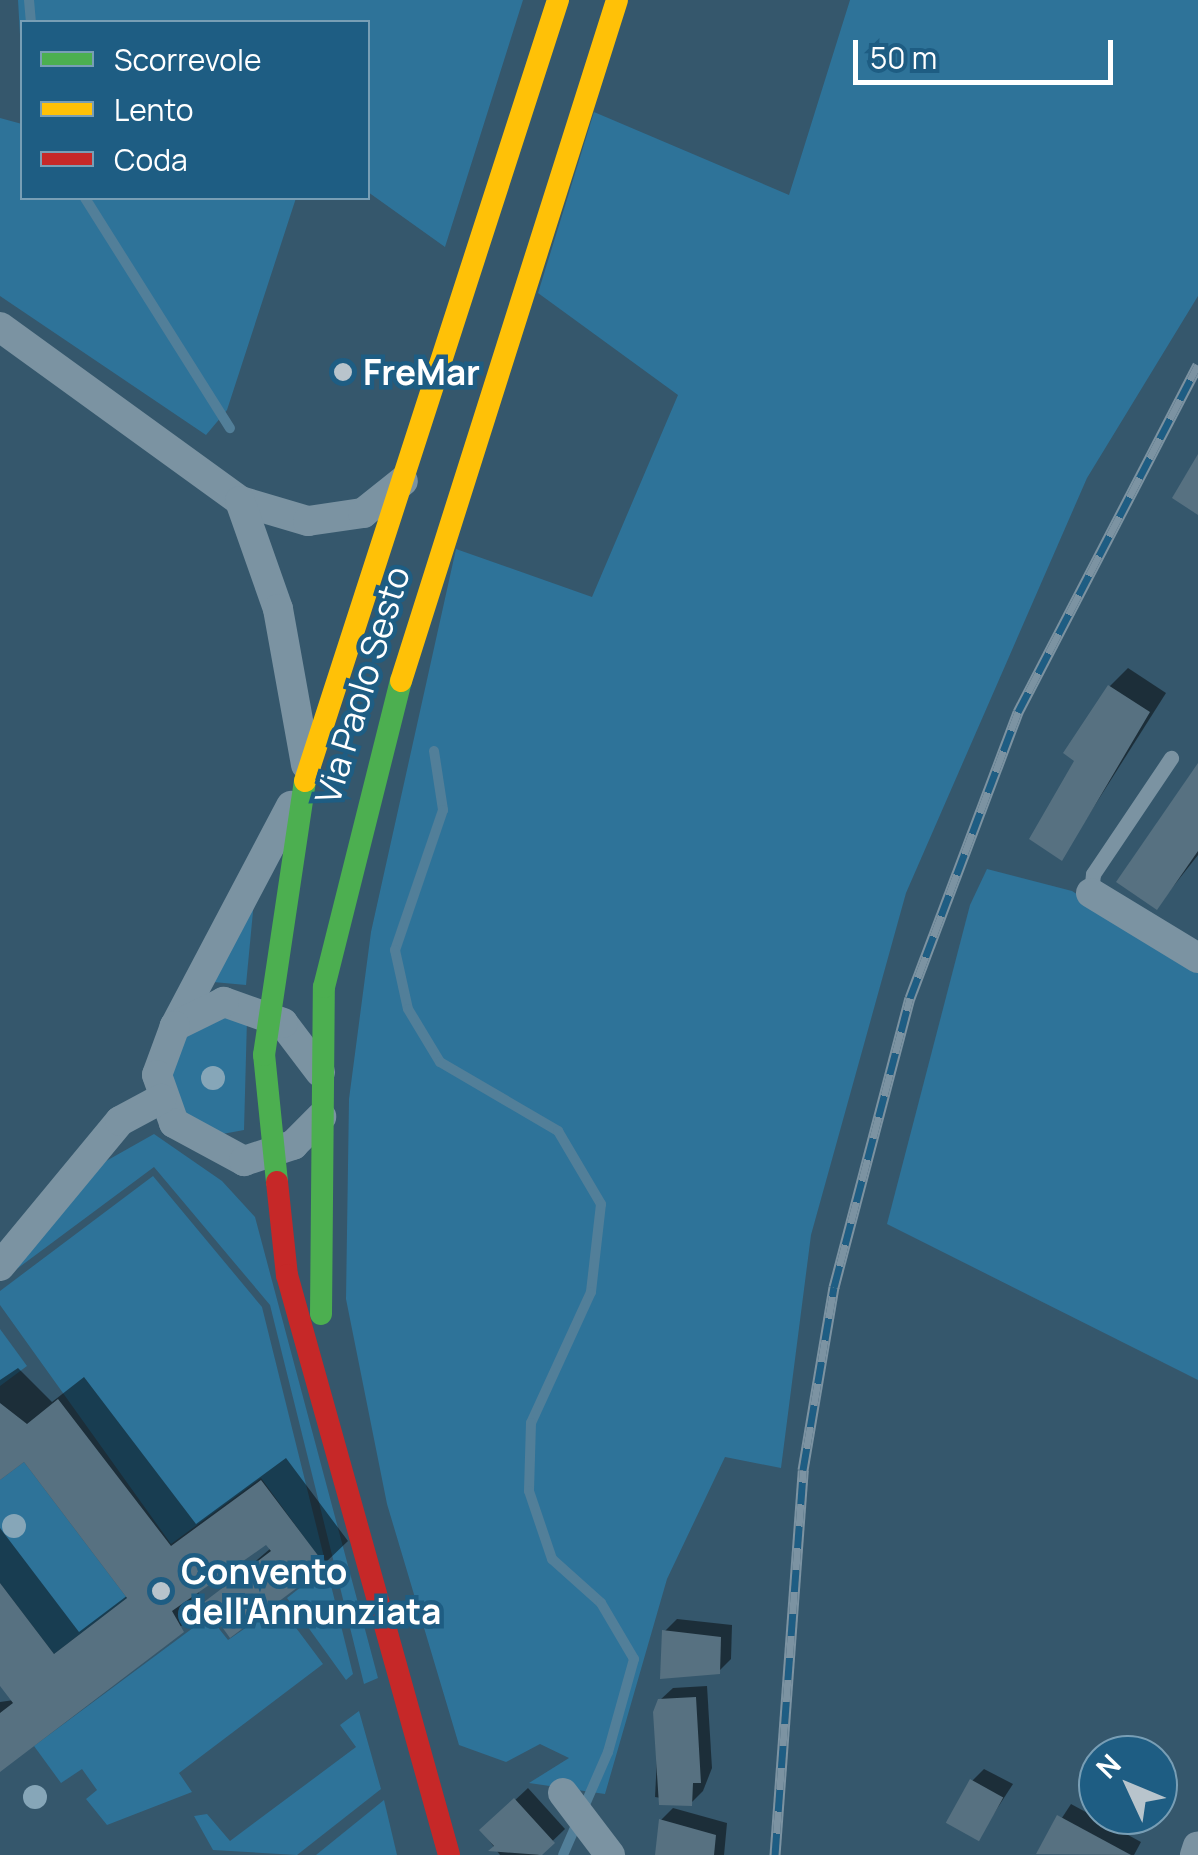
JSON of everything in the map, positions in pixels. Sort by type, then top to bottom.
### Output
[{"type":"street","name":"Via Paolo Sesto","points":[[161,1099],[160,1062],[175,1026],[307,770],[558,0]]},
{"type":"street","name":"Via Paolo Sesto","points":[[332,1414],[314,1260],[324,987],[368,783],[616,0]]},
{"type":"street","points":[[0,327],[240,501],[308,521],[364,513],[405,479]]},
{"type":"street","points":[[240,501],[278,609],[307,770]]},
{"type":"street","name":"Via Paolo Sesto","points":[[307,770],[267,1011],[268,1158],[287,1275],[332,1414],[449,1855]]},
{"type":"street","points":[[1091,893],[1198,958]]},
{"type":"street","points":[[175,1026],[224,1002],[267,1011],[320,1072]]},
{"type":"street","points":[[0,1266],[120,1121],[161,1099],[207,1148],[244,1161],[268,1158],[321,1117]]},
{"type":"street","points":[[563,1793],[610,1855]]},
{"type":"street","points":[[1195,1855],[1198,1846]]},
{"type":"lane","points":[[1091,893],[1093,874],[1171,758]]},
{"type":"shaded area","points":[[18,0],[523,0],[445,247],[370,193],[370,20],[20,20],[20,35]]},
{"type":"shaded area","points":[[850,0],[1198,0],[1198,296],[1087,478],[906,893],[811,1235],[781,1468],[725,1457],[667,1579],[605,1794],[529,1783],[569,1758],[540,1744],[506,1762],[459,1745],[387,1504],[346,1299],[349,1099],[371,932],[456,549],[592,597],[678,395],[538,293],[594,112],[789,195]]},
{"type":"shaded area","points":[[0,118],[20,123],[20,200],[295,200],[227,410],[206,435],[0,296]]},
{"type":"shaded area","points":[[987,869],[1072,891],[1198,971],[1198,1380],[887,1224],[970,905]]},
{"type":"shaded area","points":[[254,901],[246,985],[213,982]]},
{"type":"shaded area","points":[[225,1017],[247,1019],[244,1130],[217,1135],[192,1125],[167,1079],[184,1032]]},
{"type":"shaded area","points":[[154,1134],[222,1181],[255,1217],[378,1678],[364,1684],[270,1305],[154,1167],[6,1277],[99,1165]]},
{"type":"shaded area","points":[[153,1176],[262,1307],[353,1674],[346,1680],[287,1598],[326,1567],[261,1478],[171,1544],[0,1305],[0,1291]]},
{"type":"shaded area","points":[[0,1329],[27,1366],[0,1386]]},
{"type":"shaded area","points":[[24,1462],[127,1598],[54,1654],[0,1583],[0,1480]]},
{"type":"shaded area","points":[[279,1605],[323,1664],[179,1773],[192,1792],[107,1825],[86,1799],[97,1790],[82,1769],[61,1783],[34,1746],[209,1616],[228,1640]]},
{"type":"shaded area","points":[[359,1711],[381,1789],[297,1855],[213,1850],[194,1816],[207,1814],[230,1841],[356,1747],[340,1725]]},
{"type":"shaded area","points":[[384,1800],[397,1855],[316,1855]]},
{"type":"building","points":[[1198,454],[1198,515],[1172,498]]},
{"type":"building","points":[[1108,685],[1150,712],[1062,861],[1029,839],[1074,761],[1063,753]]},
{"type":"building","points":[[1198,763],[1198,851],[1157,910],[1116,882]]},
{"type":"building","name":"Convento dell'Annunziata","points":[[58,1399],[171,1546],[261,1480],[326,1566],[230,1638],[204,1602],[271,1551],[266,1545],[172,1611],[184,1632],[0,1772],[0,1713],[13,1703],[0,1686],[0,1583],[54,1654],[127,1598],[24,1462],[0,1480],[0,1403],[27,1424]]},
{"type":"building","points":[[662,1630],[721,1637],[720,1674],[660,1679]]},
{"type":"building","points":[[696,1697],[701,1783],[693,1783],[692,1806],[659,1805],[653,1712],[658,1699]]},
{"type":"building","points":[[970,1779],[1003,1797],[979,1841],[946,1823]]},
{"type":"building","points":[[514,1798],[555,1843],[542,1855],[488,1851],[494,1846],[479,1830]]},
{"type":"building","points":[[1057,1815],[1078,1826],[1078,1835],[1094,1835],[1131,1855],[1036,1854]]},
{"type":"building","points":[[659,1819],[716,1835],[714,1855],[655,1855]]},
{"type":"waterway","points":[[29,0],[31,20]]},
{"type":"waterway","points":[[86,200],[230,428]]},
{"type":"waterway","points":[[434,751],[443,810],[395,950],[408,1009],[440,1062],[558,1131],[601,1204],[591,1292],[531,1423],[529,1491],[552,1559],[601,1603],[634,1659],[608,1752],[563,1855]]},
{"type":"railway","points":[[775,1855],[803,1470],[834,1287],[910,998],[1018,712],[1198,365]]},
{"type":"traffic: fast","points":[[321,1314],[324,987],[401,681]]},
{"type":"traffic: fast","points":[[277,1182],[264,1055],[305,781]]},
{"type":"traffic: slow","points":[[305,781],[558,0]]},
{"type":"traffic: slow","points":[[401,681],[617,0]]},
{"type":"traffic: jam","points":[[277,1182],[287,1275],[449,1855]]},
{"type":"place","name":"FreMar","points":[[343,372]]},
{"type":"place","name":"Convento dell'Annunziata","points":[[161,1591]]}]
